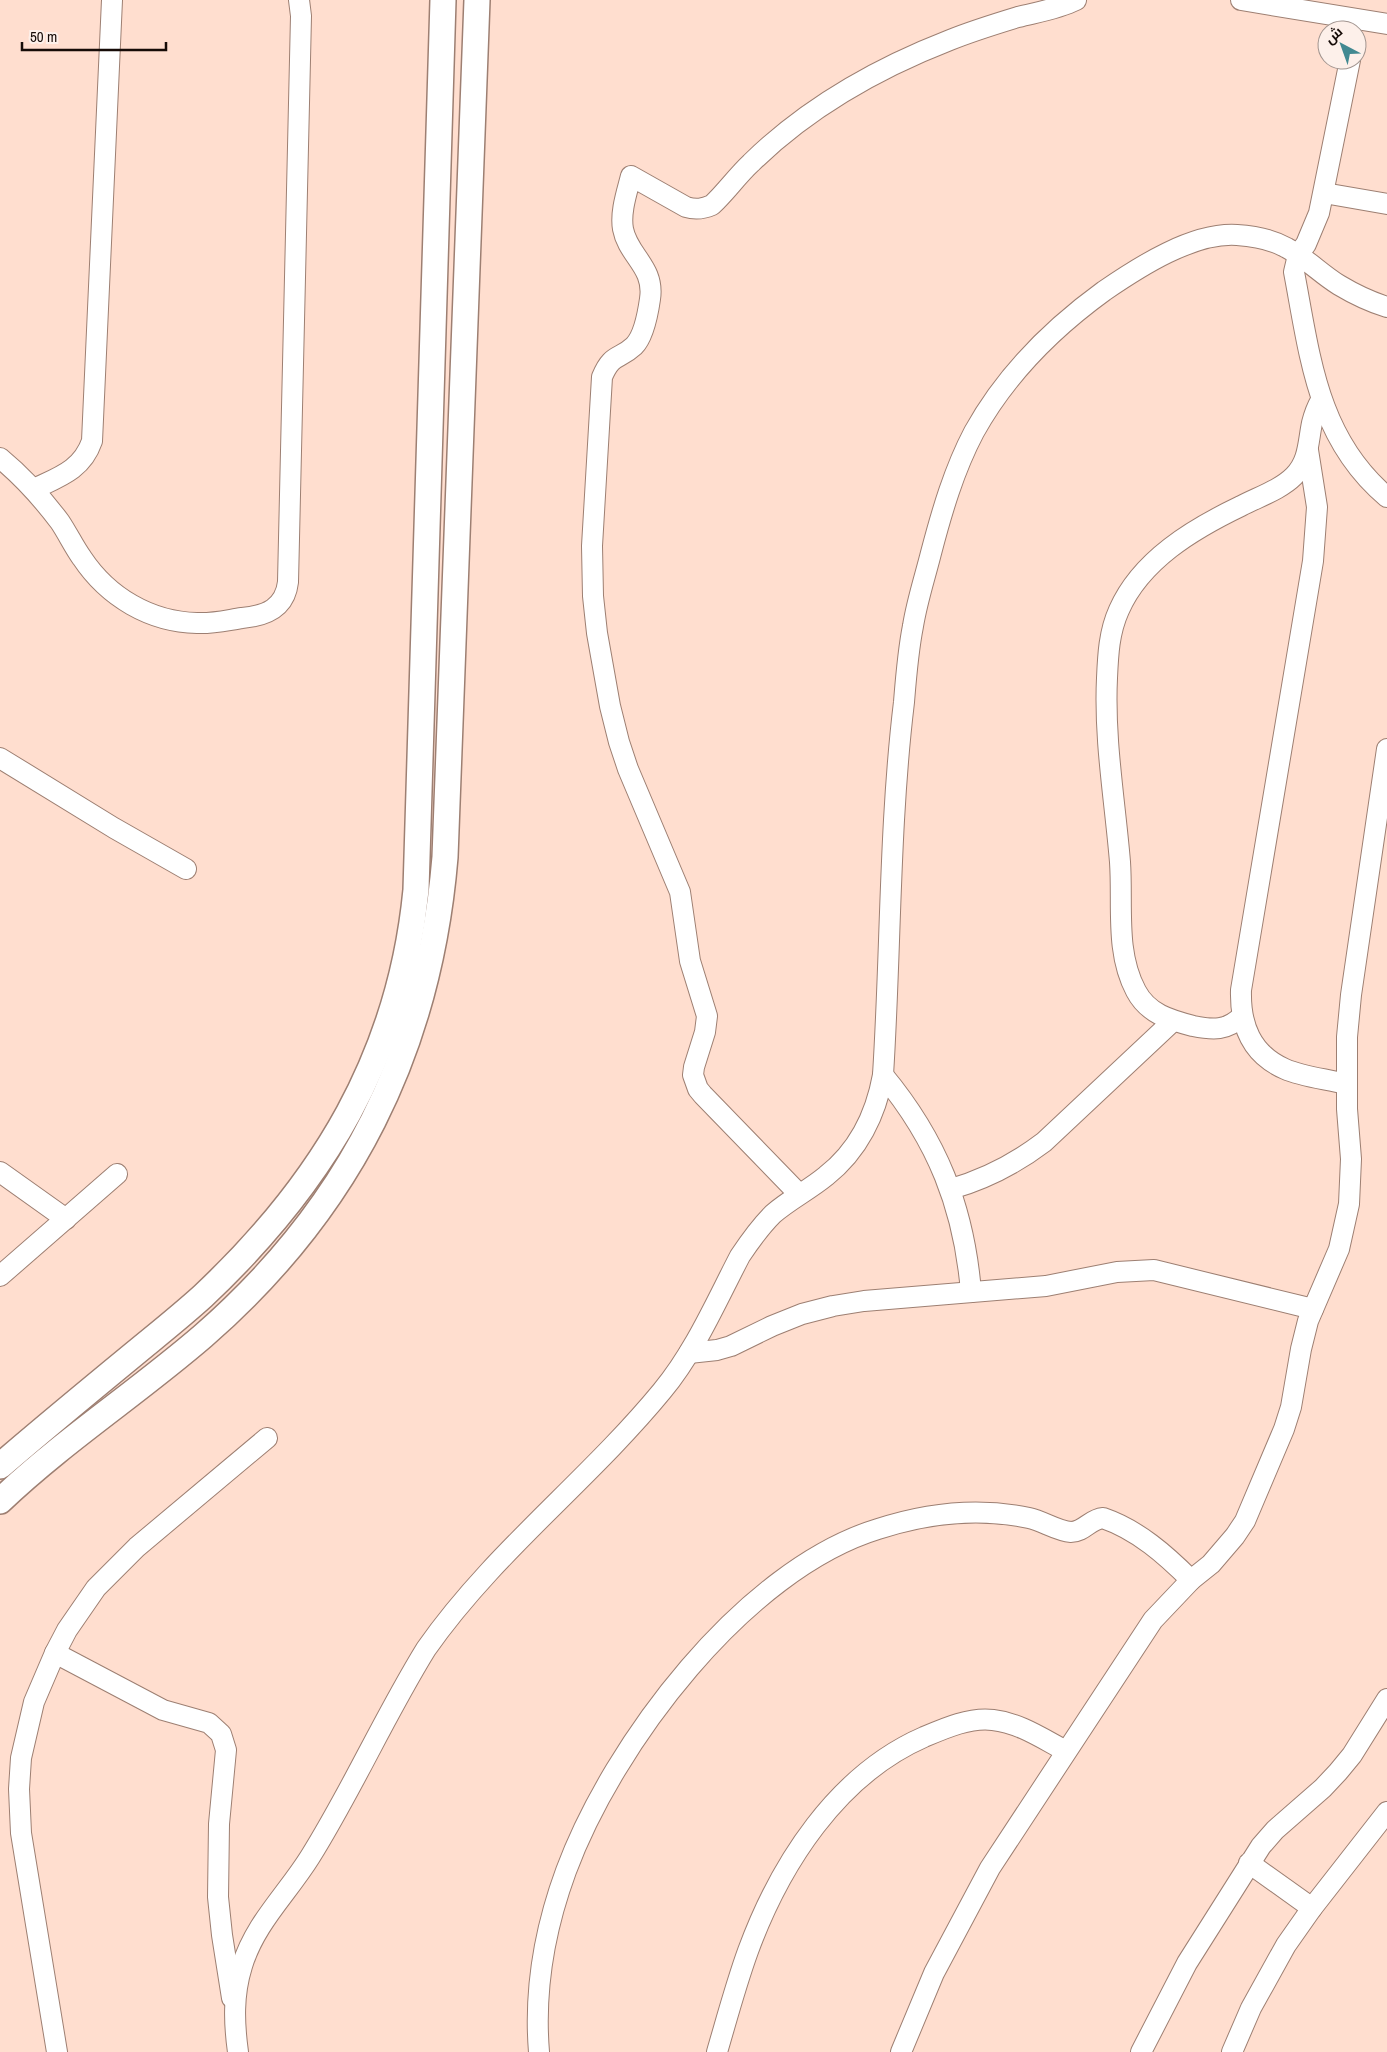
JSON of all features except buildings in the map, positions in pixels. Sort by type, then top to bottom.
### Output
[{"type":"street","points":[[34,489],[75,467],[88,452],[92,441],[112,0]]},
{"type":"street","points":[[0,458],[34,489],[62,525],[95,575],[111,590],[143,611],[173,621],[199,624],[265,614],[273,610],[284,596],[288,582],[301,26],[299,0]]},
{"type":"street","points":[[0,1466],[195,1302],[224,1275],[271,1225],[313,1170],[352,1108],[378,1053],[393,1012],[409,949],[416,890],[443,0]]},
{"type":"street","points":[[0,1501],[201,1337],[245,1297],[279,1261],[328,1198],[369,1131],[401,1060],[415,1017],[434,940],[441,901],[445,857],[477,0]]},
{"type":"street","points":[[799,1194],[703,1095],[695,1082],[694,1067],[705,1032],[707,1016],[690,961],[680,892],[628,769],[619,742],[602,670],[593,596],[592,546],[602,378],[612,360],[635,345],[640,337],[650,299],[649,280],[646,270],[629,244],[623,227],[622,216],[631,176],[686,207],[695,210],[704,209],[712,205],[751,163],[784,135],[818,110],[862,82],[918,53],[950,40],[984,28],[1054,9],[1076,0]]},
{"type":"street","points":[[1241,0],[1335,20]]},
{"type":"street","points":[[1367,25],[1387,24]]},
{"type":"street","points":[[1348,70],[1324,193],[1313,228],[1306,244],[1298,255],[1294,272],[1308,350],[1321,400],[1332,426],[1354,463],[1387,497]]},
{"type":"street","points":[[1324,193],[1387,204]]},
{"type":"street","points":[[234,2011],[240,1973],[250,1944],[261,1924],[310,1859],[426,1649],[470,1592],[646,1410],[690,1353],[749,1242],[772,1215],[828,1175],[854,1147],[873,1113],[882,1075],[893,820],[910,644],[917,606],[943,509],[964,452],[994,400],[1038,348],[1090,302],[1149,263],[1199,240],[1236,234],[1272,241],[1289,248],[1339,285],[1387,307]]},
{"type":"street","points":[[1242,1016],[1230,1026],[1216,1030],[1173,1021],[1151,1009],[1140,998],[1131,980],[1123,952],[1121,879],[1108,756],[1106,716],[1107,661],[1112,627],[1126,596],[1135,582],[1159,557],[1210,522],[1286,483],[1301,468],[1308,450],[1312,422],[1321,400]]},
{"type":"street","points":[[1308,450],[1316,507],[1313,561],[1241,990],[1242,1016],[1257,1049],[1277,1065],[1287,1070],[1346,1084]]},
{"type":"street","points":[[901,2052],[934,1973],[990,1868],[1154,1620],[1191,1580],[1224,1551],[1244,1521],[1286,1421],[1291,1407],[1301,1349],[1312,1309],[1339,1249],[1349,1204],[1351,1159],[1346,1084],[1351,994],[1387,749]]},
{"type":"street","points":[[0,758],[114,828],[186,869]]},
{"type":"street","points":[[951,1189],[990,1176],[1010,1166],[1033,1150],[1173,1021]]},
{"type":"street","points":[[882,1075],[915,1117],[951,1189],[965,1240],[970,1292]]},
{"type":"street","points":[[0,1172],[66,1219]]},
{"type":"street","points":[[0,1276],[117,1174]]},
{"type":"street","points":[[690,1353],[717,1350],[731,1346],[802,1314],[833,1306],[864,1301],[1046,1286],[1117,1272],[1154,1270],[1312,1309]]},
{"type":"street","points":[[57,2052],[21,1833],[19,1789],[21,1758],[34,1702],[55,1653],[81,1609],[116,1567],[137,1547],[267,1438]]},
{"type":"street","points":[[539,2052],[538,2012],[540,1976],[546,1940],[566,1871],[597,1804],[636,1738],[682,1677],[741,1616],[773,1587],[807,1562],[848,1540],[904,1521],[963,1512],[993,1512],[1030,1518],[1070,1532],[1080,1530],[1090,1522],[1103,1518],[1143,1539],[1160,1551],[1191,1580]]},
{"type":"street","points":[[55,1653],[163,1710],[209,1723],[221,1734],[226,1750],[219,1824],[218,1897],[238,2052]]},
{"type":"street","points":[[1141,2052],[1187,1963],[1249,1863],[1275,1830],[1323,1788],[1338,1772],[1352,1755],[1387,1698]]},
{"type":"street","points":[[717,2052],[749,1949],[778,1885],[823,1817],[862,1776],[888,1756],[910,1744],[935,1732],[972,1720],[992,1720],[1015,1725],[1066,1751]]},
{"type":"street","points":[[1232,2052],[1267,1976],[1286,1945],[1312,1908],[1387,1812]]},
{"type":"street","points":[[1249,1863],[1312,1908]]}]
